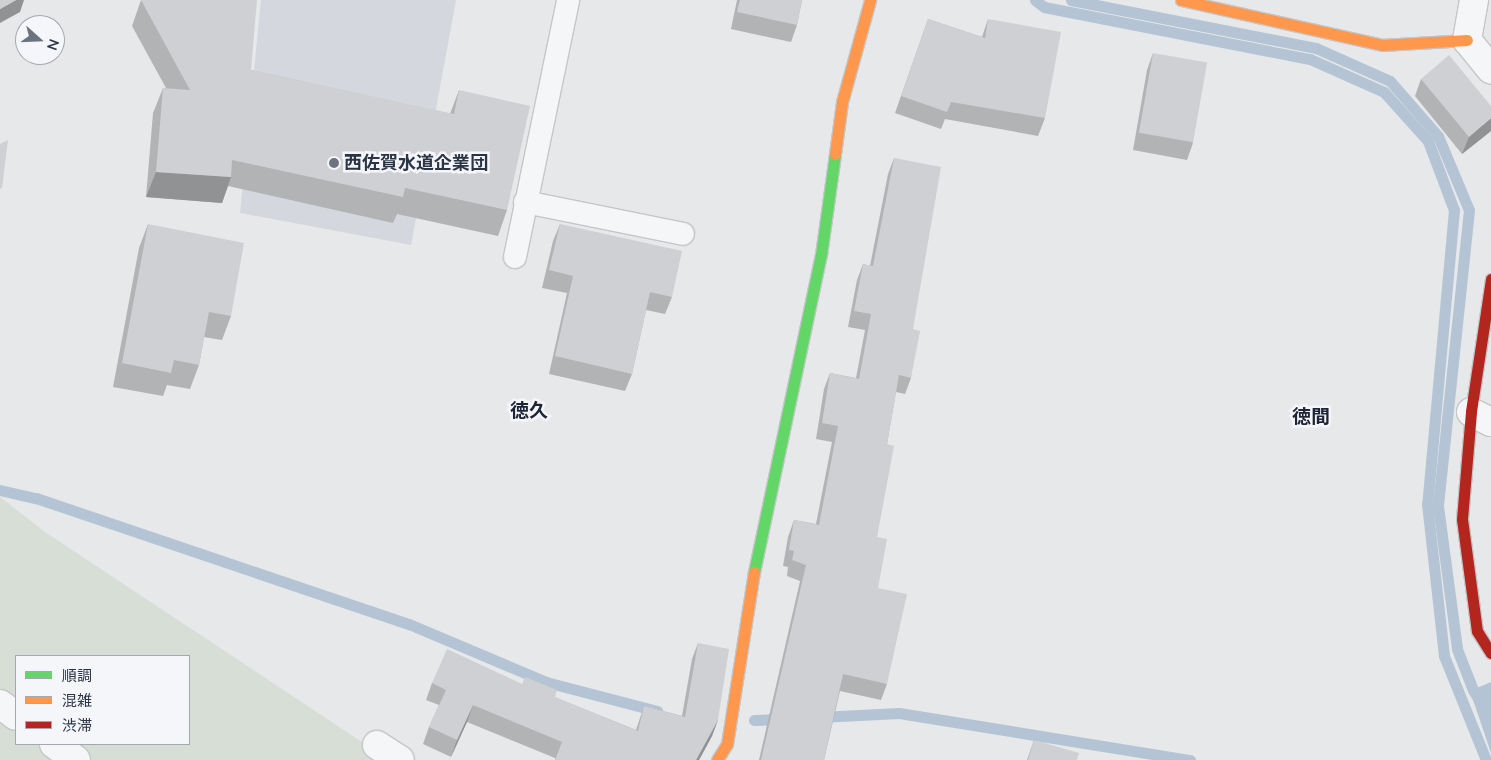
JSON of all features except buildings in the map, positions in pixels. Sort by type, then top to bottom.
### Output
[{"type":"street","points":[[717,760],[728,744],[749,593],[821,255],[842,102],[870,0]]},
{"type":"street","points":[[1181,0],[1382,45],[1467,40]]},
{"type":"street","points":[[1474,0],[1467,40],[1491,70]]},
{"type":"street","points":[[1491,279],[1480,355],[1479,408],[1462,519],[1477,631],[1491,653]]},
{"type":"street","points":[[0,704],[15,715]]},
{"type":"street","points":[[55,745],[76,760]]},
{"type":"street","points":[[377,745],[400,760]]},
{"type":"lane","points":[[515,257],[568,0]]},
{"type":"lane","points":[[525,202],[683,234]]},
{"type":"shaded area","name":"西佐賀水道企業団","points":[[261,0],[456,0],[411,245],[240,213]]},
{"type":"shaded area","points":[[0,497],[45,532],[389,760],[0,760]]},
{"type":"water","points":[[1491,682],[1491,753],[1470,691]]},
{"type":"waterway","points":[[1035,0],[1044,7],[1310,59],[1384,92],[1428,141],[1454,210],[1427,504],[1444,656],[1486,760]]},
{"type":"waterway","points":[[1071,0],[1316,48],[1390,81],[1438,136],[1469,210],[1438,506],[1457,649],[1473,690],[1491,719]]},
{"type":"waterway","points":[[0,490],[36,498],[409,624],[546,682],[657,711]]},
{"type":"waterway","points":[[820,717],[899,713],[1190,760]]},
{"type":"waterway","points":[[754,720],[782,719]]},
{"type":"traffic: fast","points":[[754,572],[821,255],[835,154]]},
{"type":"traffic: slow","points":[[835,154],[842,102],[870,0]]},
{"type":"traffic: slow","points":[[1181,0],[1382,45],[1467,40]]},
{"type":"traffic: slow","points":[[717,760],[727,744],[754,572]]},
{"type":"traffic: jam","points":[[1491,279],[1471,412],[1462,519],[1477,631],[1491,653]]},
{"type":"place","name":"西佐賀水道企業団","points":[[334,163]]},
{"type":"district","name":"徳久","points":[[529,411]]},
{"type":"district","name":"徳間","points":[[1311,417]]}]
